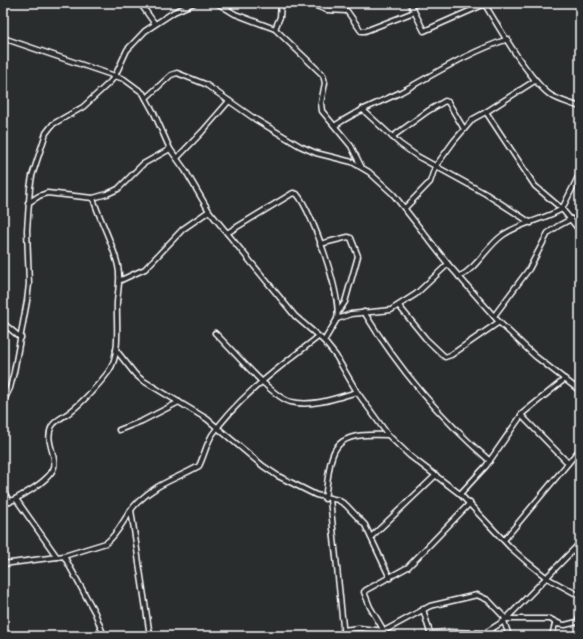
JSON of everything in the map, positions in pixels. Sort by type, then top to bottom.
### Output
[{"type":"street","points":[[140,3],[155,24]]},
{"type":"street","points":[[3,402],[10,388],[21,338],[29,284],[27,230],[28,203],[32,176],[44,138],[49,128],[89,102],[116,76],[127,50],[145,31],[174,12],[194,3]]},
{"type":"street","points":[[217,3],[235,14],[275,29],[323,74],[326,83],[321,103],[322,111],[336,126],[351,146],[361,166]]},
{"type":"street","points":[[275,29],[280,17],[281,3]]},
{"type":"street","points":[[308,3],[327,10],[347,11],[361,31],[414,12]]},
{"type":"street","points":[[410,3],[426,31],[485,4],[536,80],[548,94],[580,107]]},
{"type":"street","points":[[3,38],[116,76],[130,84],[146,98],[170,149],[209,211],[295,316],[324,342],[343,365],[357,392],[388,435],[410,456],[460,494],[504,540],[547,578],[580,596]]},
{"type":"street","points":[[336,126],[352,113],[386,100],[474,52],[508,39]]},
{"type":"street","points":[[146,98],[171,75],[177,73],[205,84],[281,135],[305,148],[316,153],[361,166],[383,184],[405,208],[448,264],[499,322],[534,356],[580,391]]},
{"type":"street","points":[[405,208],[430,182],[435,167],[473,119],[522,91],[536,80]]},
{"type":"street","points":[[177,158],[229,101]]},
{"type":"street","points":[[392,137],[423,114],[445,101],[448,102],[464,129]]},
{"type":"street","points":[[362,109],[392,137],[409,150],[435,167],[486,194],[531,223]]},
{"type":"street","points":[[486,112],[535,186],[562,209],[580,231]]},
{"type":"street","points":[[28,203],[39,196],[48,193],[93,198],[118,189],[143,164],[170,149]]},
{"type":"street","points":[[459,277],[471,270],[488,248],[504,234],[562,209],[580,173]]},
{"type":"street","points":[[227,233],[264,209],[295,193],[300,197],[320,244],[334,285],[339,311]]},
{"type":"street","points":[[3,504],[16,500],[36,486],[51,472],[54,467],[50,444],[51,428],[54,423],[72,411],[105,376],[112,364],[116,350],[117,301],[121,280],[116,258],[93,198]]},
{"type":"street","points":[[121,280],[145,269],[183,230],[209,211]]},
{"type":"street","points":[[494,316],[530,269],[548,233],[571,219]]},
{"type":"street","points":[[320,244],[348,237],[357,250],[358,256],[345,302],[324,342]]},
{"type":"street","points":[[337,319],[351,314],[364,312],[385,312],[398,306],[416,294],[448,264]]},
{"type":"street","points":[[398,306],[426,339],[445,357],[451,355],[499,322]]},
{"type":"street","points":[[364,312],[388,349],[423,394],[453,428],[490,461]]},
{"type":"street","points":[[3,323],[21,338]]},
{"type":"street","points":[[215,333],[262,381],[281,397],[290,402],[303,403],[325,401],[357,392]]},
{"type":"street","points":[[3,564],[64,556],[106,543],[112,539],[131,510],[146,494],[160,485],[199,466],[207,445],[238,402],[318,337]]},
{"type":"street","points":[[116,350],[138,377],[219,428],[268,469],[289,482],[327,499],[338,500],[356,514],[371,537],[390,578]]},
{"type":"street","points":[[460,494],[490,461],[521,415],[565,379]]},
{"type":"street","points":[[119,430],[142,421],[179,402]]},
{"type":"street","points":[[521,415],[568,463]]},
{"type":"street","points":[[344,636],[327,499],[332,454],[341,443],[353,436],[388,435]]},
{"type":"street","points":[[504,540],[580,449]]},
{"type":"street","points":[[371,537],[436,475]]},
{"type":"street","points":[[3,491],[10,502]]},
{"type":"street","points":[[16,500],[58,557]]},
{"type":"street","points":[[387,636],[364,592],[369,587],[390,578],[416,561],[470,503]]},
{"type":"street","points":[[131,510],[150,636]]},
{"type":"street","points":[[423,609],[430,633],[485,633],[505,620],[580,543]]},
{"type":"street","points":[[64,556],[95,613],[104,636]]},
{"type":"street","points":[[343,630],[359,628],[379,632],[384,631],[423,609],[452,599],[477,595],[488,600],[505,620],[509,636]]},
{"type":"street","points":[[552,636],[555,624],[578,622],[580,617]]},
{"type":"street","points":[[505,620],[550,619],[560,624]]}]
